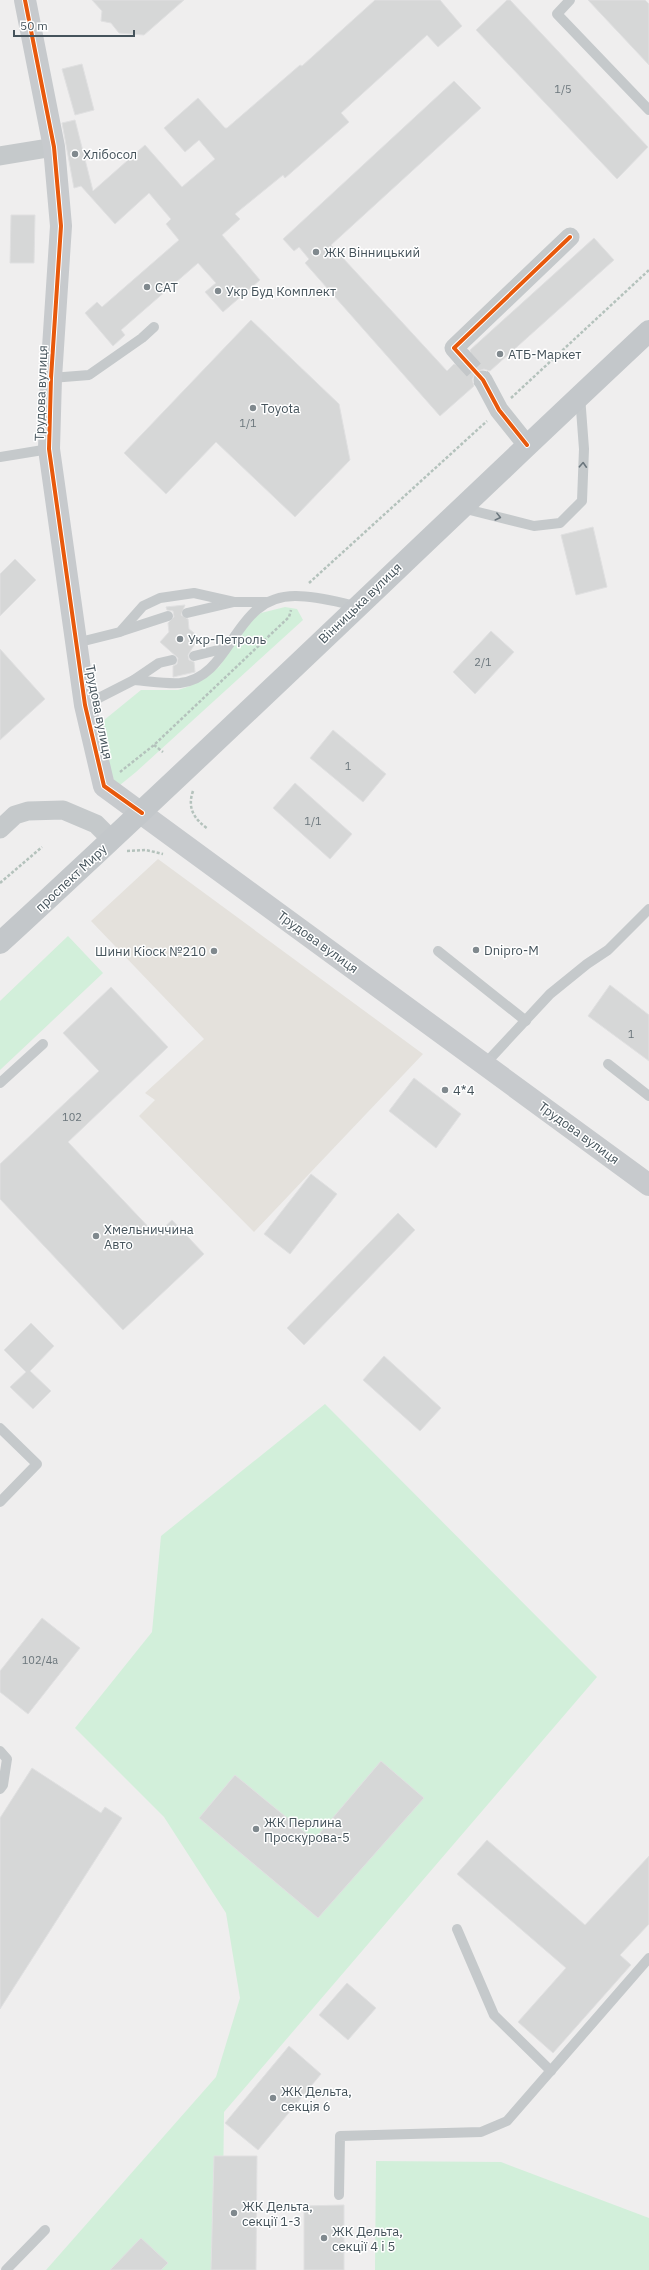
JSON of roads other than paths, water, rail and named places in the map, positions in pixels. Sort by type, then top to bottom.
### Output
[{"type":"main road","name":"Вінницька вулиця","points":[[142,813],[356,606],[649,331]]},
{"type":"main road","name":"проспект Миру","points":[[0,943],[117,847],[142,813]]},
{"type":"street","name":"Трудова вулиця","points":[[25,0],[54,147],[61,226],[51,378],[49,449],[85,705],[104,786],[649,1185]]},
{"type":"street","points":[[0,156],[54,147]]},
{"type":"street","points":[[461,356],[454,348],[570,237]]},
{"type":"street","points":[[483,380],[499,410],[527,445]]},
{"type":"street","points":[[0,829],[14,813],[63,810],[96,824],[117,847]]},
{"type":"lane","points":[[570,0],[557,14],[649,110]]},
{"type":"lane","points":[[51,378],[89,375],[142,338],[154,327]]},
{"type":"lane","points":[[460,508],[534,526],[560,523],[582,501],[584,449],[580,395]]},
{"type":"lane","points":[[0,457],[49,449]]},
{"type":"lane","points":[[120,632],[143,606],[160,598],[194,592],[234,602],[266,602],[295,596],[320,598],[356,606]]},
{"type":"lane","points":[[187,614],[234,602]]},
{"type":"lane","points":[[134,680],[180,683],[207,672],[248,616],[266,602]]},
{"type":"lane","points":[[76,643],[120,632],[168,616]]},
{"type":"lane","points":[[194,656],[226,648]]},
{"type":"lane","points":[[85,705],[134,680],[159,663],[172,660]]},
{"type":"lane","points":[[485,1064],[550,994],[608,950],[649,909]]},
{"type":"lane","points":[[438,951],[526,1021]]},
{"type":"lane","points":[[0,1083],[43,1044]]},
{"type":"lane","points":[[608,1064],[649,1096]]},
{"type":"lane","points":[[0,1428],[37,1464],[0,1502]]},
{"type":"lane","points":[[0,1751],[7,1759],[3,1785],[0,1789]]},
{"type":"lane","points":[[457,1929],[494,2015],[551,2071]]},
{"type":"lane","points":[[339,2195],[340,2136],[481,2132],[507,2121],[649,1958]]},
{"type":"lane","points":[[6,2270],[45,2230]]},
{"type":"tunnel","points":[[461,356],[483,380]]},
{"type":"place","name":"Хлібосол","points":[[75,154]]},
{"type":"place","name":"ЖК Вінницький","points":[[316,252]]},
{"type":"place","name":"САТ","points":[[147,287]]},
{"type":"place","name":"Укр Буд Комплект","points":[[218,291]]},
{"type":"place","name":"АТБ-Маркет","points":[[500,354]]},
{"type":"place","name":"Toyota","points":[[253,408]]},
{"type":"place","name":"Укр-Петроль","points":[[180,639]]},
{"type":"place","name":"Dnipro-M","points":[[476,950]]},
{"type":"place","name":"Шини Кіоск №210","points":[[214,951]]},
{"type":"place","name":"4*4","points":[[445,1090]]},
{"type":"place","name":"Хмельниччина Авто","points":[[96,1236]]},
{"type":"place","name":"ЖК Перлина Проскурова-5","points":[[256,1829]]},
{"type":"place","name":"ЖК Дельта, секція 6","points":[[273,2098]]},
{"type":"place","name":"ЖК Дельта, секції 1-3","points":[[234,2213]]},
{"type":"place","name":"ЖК Дельта, секції 4 і 5","points":[[324,2238]]}]
